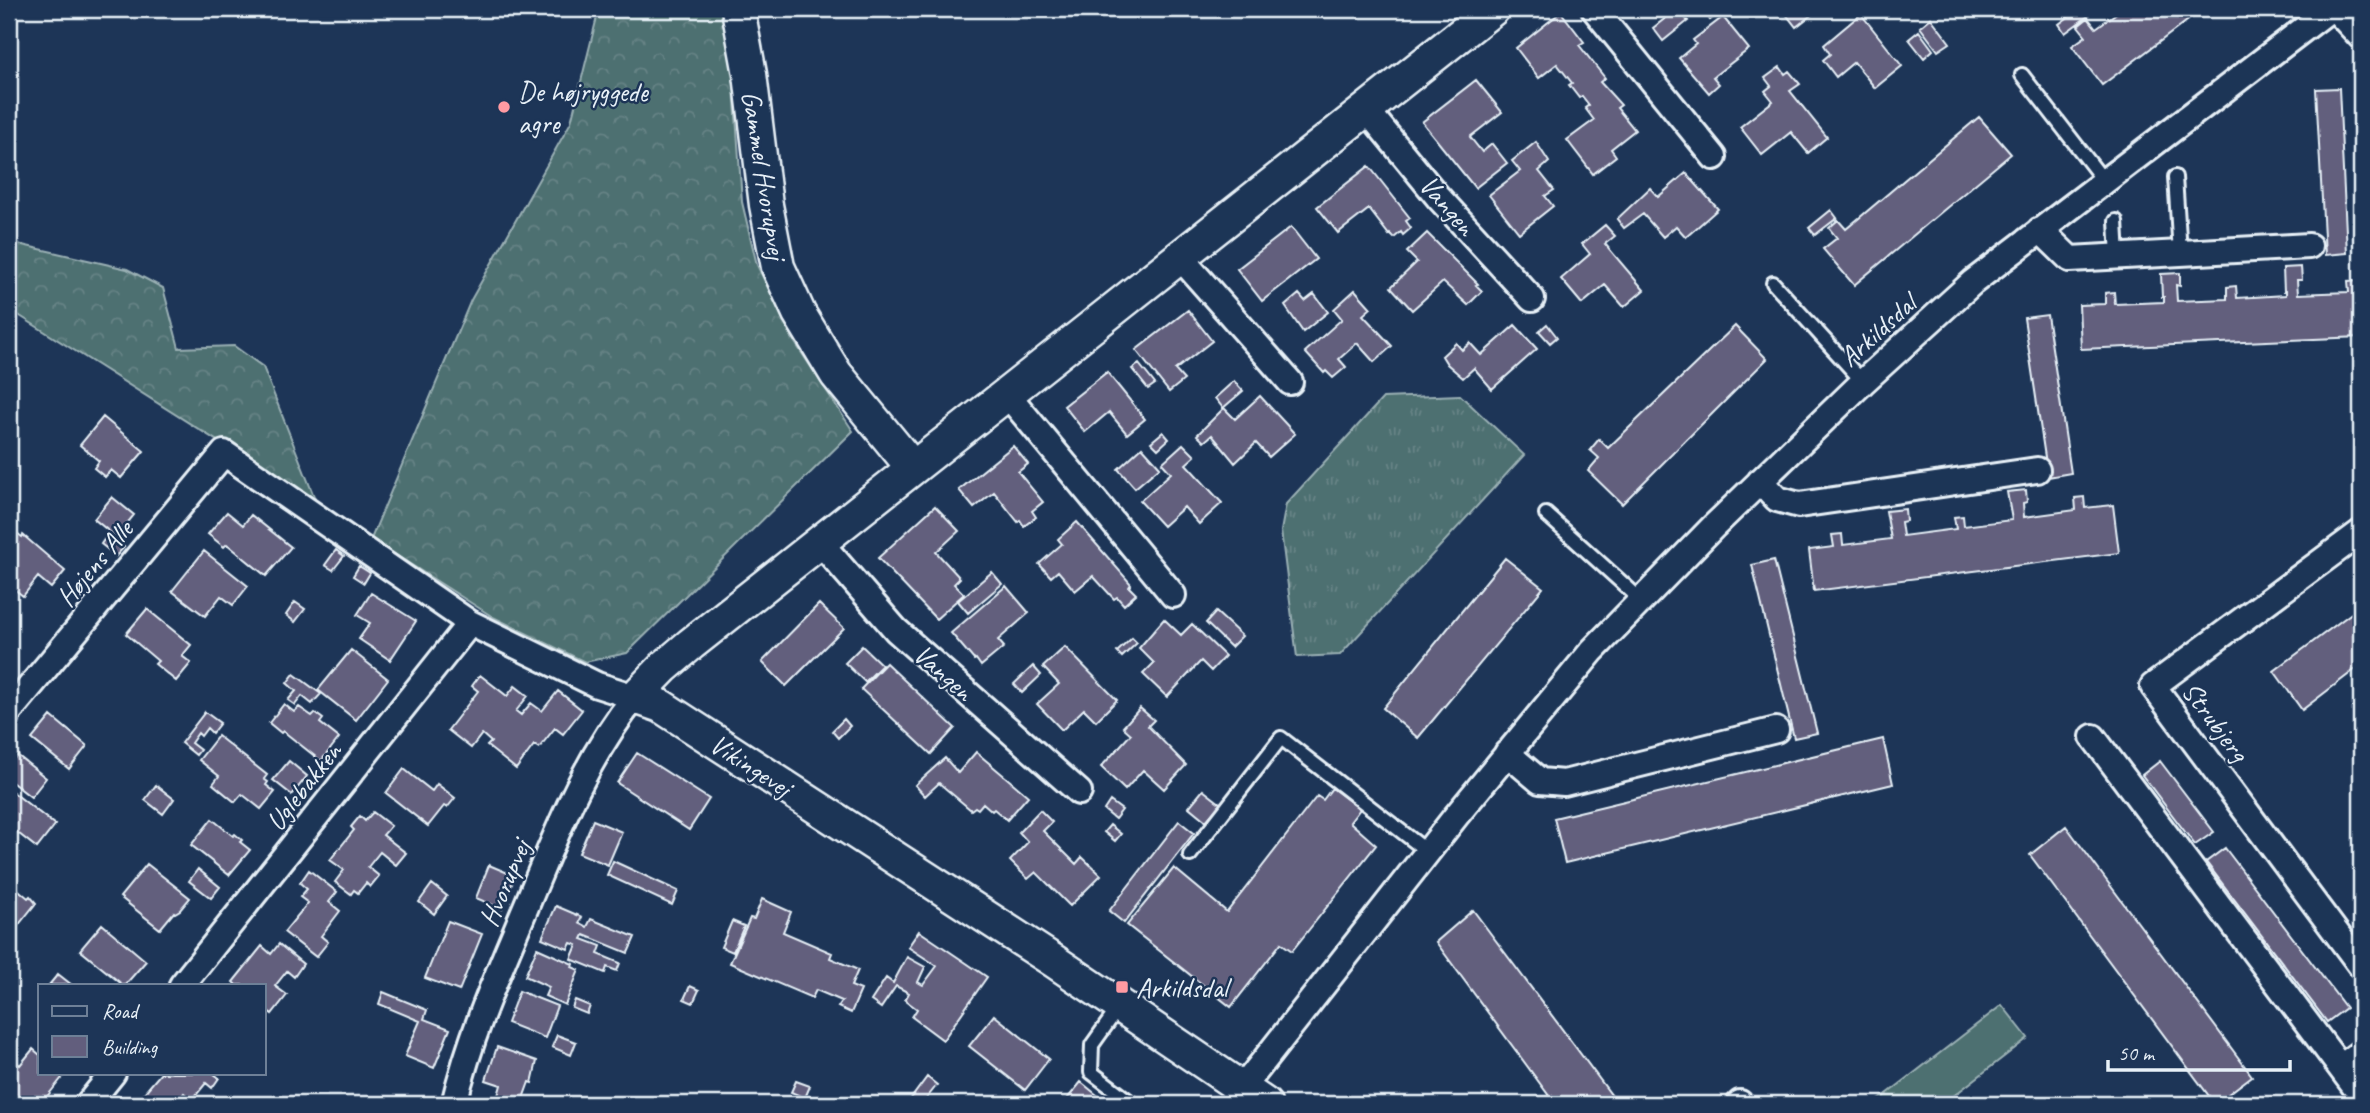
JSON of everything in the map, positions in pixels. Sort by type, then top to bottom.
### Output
[{"type":"street","name":"Gammel Hvorupvej","points":[[738,9],[750,74],[766,205],[778,267],[799,313],[836,374],[913,468]]},
{"type":"street","points":[[635,697],[691,644],[819,541],[1493,9]]},
{"type":"street","points":[[1594,9],[1714,157]]},
{"type":"street","name":"Arkildsdal","points":[[1246,1099],[1428,852],[1592,651],[1760,481],[1863,382],[1973,282],[2333,9],[2361,37]]},
{"type":"street","name":"Vangen","points":[[1366,109],[1438,197],[1532,299]]},
{"type":"street","points":[[2040,230],[2070,259],[2309,246]]},
{"type":"street","points":[[1180,257],[1290,382]]},
{"type":"street","points":[[1007,394],[1173,595]]},
{"type":"street","name":"Vikingevej","points":[[224,453],[470,623],[597,685],[661,706],[1054,961],[1246,1099]]},
{"type":"street","name":"Højens Alle","points":[[9,712],[224,453]]},
{"type":"street","points":[[1760,481],[1777,499],[1799,505],[2037,470]]},
{"type":"street","name":"Strubjerg","points":[[2361,532],[2152,686],[2361,966]]},
{"type":"street","name":"Vangen","points":[[819,541],[897,630],[1079,792]]},
{"type":"street","name":"Uglebakken","points":[[183,984],[470,623]]},
{"type":"street","name":"Hvorupvej","points":[[454,1104],[477,1025],[578,784],[616,720],[635,697]]},
{"type":"street","points":[[1507,753],[1540,781],[1564,783],[1776,730]]},
{"type":"street","points":[[2093,737],[2361,1094]]},
{"type":"street","points":[[2341,1067],[2361,1052]]},
{"type":"street","points":[[88,1104],[112,1074]]},
{"type":"lane","points":[[2022,75],[2104,181]]},
{"type":"lane","points":[[2175,177],[2180,253]]},
{"type":"lane","points":[[2116,221],[2118,257]]},
{"type":"lane","points":[[1773,284],[1863,382]]},
{"type":"lane","points":[[1546,513],[1641,600]]},
{"type":"lane","points":[[1190,855],[1281,738],[1428,852]]},
{"type":"lane","points":[[1119,1006],[1092,1045],[1091,1072],[1133,1104]]},
{"type":"green space","points":[[599,9],[722,9],[732,57],[742,202],[757,265],[792,338],[853,431],[627,653],[585,662],[493,617],[371,539],[471,300],[571,122]]},
{"type":"green space","points":[[9,242],[127,269],[163,288],[179,348],[234,346],[263,367],[317,504],[9,309]]},
{"type":"green space","points":[[1460,395],[1524,455],[1340,655],[1297,657],[1281,531],[1286,504],[1383,398]]},
{"type":"green space","points":[[2002,1005],[2028,1038],[1943,1104],[1874,1104]]},
{"type":"building","points":[[1677,9],[1688,21],[1663,41],[1653,28]]},
{"type":"building","points":[[1724,9],[1710,20],[1702,10]]},
{"type":"building","points":[[1782,9],[1819,9],[1796,27]]},
{"type":"building","points":[[2079,9],[2088,16],[2065,33],[2059,24]]},
{"type":"building","points":[[2122,9],[2203,9],[2102,85],[2072,46],[2086,36],[2078,26],[2088,18],[2096,28]]},
{"type":"building","points":[[1561,12],[1584,42],[1579,45],[1605,78],[1600,82],[1621,105],[1617,108],[1635,130],[1611,149],[1616,156],[1593,174],[1567,140],[1594,120],[1585,108],[1589,105],[1582,96],[1579,98],[1569,85],[1572,83],[1557,64],[1539,78],[1516,48]]},
{"type":"building","points":[[1861,14],[1902,66],[1875,88],[1854,62],[1836,77],[1823,60],[1830,54],[1824,45]]},
{"type":"building","points":[[1723,17],[1749,49],[1713,77],[1719,84],[1709,93],[1679,58],[1696,44],[1693,40]]},
{"type":"building","points":[[1931,18],[1950,43],[1938,51],[1920,27]]},
{"type":"building","points":[[1919,31],[1933,50],[1924,58],[1909,39]]},
{"type":"building","points":[[1780,67],[1785,74],[1789,71],[1800,84],[1790,91],[1827,137],[1808,153],[1791,132],[1762,155],[1740,127],[1773,101],[1765,91],[1771,86],[1765,78]]},
{"type":"building","points":[[1476,80],[1502,112],[1470,137],[1482,152],[1492,144],[1507,163],[1475,188],[1422,122]]},
{"type":"building","points":[[2339,88],[2347,253],[2325,255],[2316,89]]},
{"type":"building","points":[[1979,117],[2011,154],[1854,285],[1823,249],[1837,238],[1829,228],[1838,220],[1846,229]]},
{"type":"building","points":[[1536,142],[1549,162],[1539,171],[1554,190],[1545,196],[1553,206],[1519,233],[1489,195],[1520,171],[1512,161]]},
{"type":"building","points":[[1369,166],[1410,218],[1406,221],[1411,228],[1403,235],[1401,232],[1394,238],[1389,235],[1369,209],[1338,233],[1317,207]]},
{"type":"building","points":[[1686,173],[1718,209],[1686,237],[1676,226],[1663,237],[1643,214],[1624,228],[1617,219],[1650,188],[1658,197]]},
{"type":"building","points":[[1831,210],[1837,218],[1815,235],[1809,228]]},
{"type":"building","points":[[1605,225],[1615,236],[1605,244],[1644,290],[1624,307],[1605,285],[1582,304],[1561,279],[1590,254],[1582,244]]},
{"type":"building","points":[[1291,227],[1316,259],[1262,301],[1237,269]]},
{"type":"building","points":[[1427,233],[1482,291],[1468,305],[1443,282],[1412,310],[1391,287],[1417,262],[1407,252]]},
{"type":"building","points":[[2301,267],[2302,280],[2297,280],[2298,294],[2349,292],[2348,281],[2358,280],[2358,291],[2361,291],[2361,337],[2081,349],[2079,305],[2105,304],[2105,293],[2114,292],[2115,304],[2164,302],[2161,274],[2180,273],[2180,286],[2176,285],[2177,301],[2227,299],[2227,287],[2236,286],[2237,298],[2286,295],[2283,268]]},
{"type":"building","points":[[1355,290],[1371,308],[1363,315],[1392,346],[1374,362],[1357,343],[1339,359],[1346,367],[1333,378],[1326,371],[1324,373],[1305,352],[1342,319],[1334,309]]},
{"type":"building","points":[[1299,294],[1305,301],[1314,294],[1328,312],[1303,332],[1285,306]]},
{"type":"building","points":[[1188,310],[1212,341],[1175,370],[1184,380],[1169,392],[1136,350]]},
{"type":"building","points":[[2047,315],[2071,473],[2048,477],[2024,318]]},
{"type":"building","points":[[1547,324],[1557,337],[1550,343],[1539,331]]},
{"type":"building","points":[[1515,325],[1537,349],[1492,389],[1474,368],[1463,378],[1442,356],[1456,343],[1462,350],[1470,343],[1481,355]]},
{"type":"building","points":[[1735,326],[1767,359],[1622,504],[1588,471],[1599,458],[1590,450],[1599,439],[1608,448]]},
{"type":"building","points":[[1139,364],[1155,384],[1148,389],[1132,369]]},
{"type":"building","points":[[1107,372],[1145,419],[1127,434],[1109,412],[1085,432],[1064,406]]},
{"type":"building","points":[[1234,381],[1243,391],[1223,408],[1215,398]]},
{"type":"building","points":[[1260,396],[1295,434],[1269,457],[1256,443],[1235,463],[1212,435],[1204,442],[1197,435],[1224,408],[1235,419]]},
{"type":"building","points":[[103,417],[144,451],[121,478],[111,470],[105,477],[94,468],[99,461],[80,445]]},
{"type":"building","points":[[1163,432],[1169,439],[1158,449],[1151,442]]},
{"type":"building","points":[[1183,444],[1195,456],[1186,464],[1222,503],[1199,524],[1184,507],[1163,526],[1140,501],[1171,473],[1162,463]]},
{"type":"building","points":[[1013,446],[1028,464],[1018,472],[1043,502],[1032,511],[1036,517],[1024,526],[994,492],[974,508],[959,490]]},
{"type":"building","points":[[1142,447],[1160,467],[1135,488],[1118,469]]},
{"type":"building","points":[[2026,490],[2024,517],[2076,510],[2075,498],[2084,497],[2085,508],[2113,505],[2119,553],[1814,591],[1809,550],[1834,547],[1832,535],[1842,534],[1843,545],[1891,539],[1886,511],[1905,509],[1906,521],[1901,522],[1903,536],[1956,529],[1954,517],[1963,516],[1964,526],[2012,520],[2007,492]]},
{"type":"building","points":[[112,497],[134,515],[116,537],[94,519]]},
{"type":"building","points":[[935,506],[959,531],[936,552],[960,578],[954,584],[964,594],[936,619],[878,558]]},
{"type":"building","points":[[227,512],[243,525],[251,515],[291,547],[266,576],[227,544],[224,547],[208,534]]},
{"type":"building","points":[[1077,522],[1131,584],[1129,587],[1136,594],[1124,605],[1117,597],[1114,599],[1093,576],[1075,591],[1058,571],[1051,577],[1039,564],[1062,544],[1058,539]]},
{"type":"building","points":[[9,527],[22,537],[23,535],[65,571],[51,588],[38,577],[23,596],[9,585]]},
{"type":"building","points":[[108,534],[124,547],[116,556],[101,544]]},
{"type":"building","points":[[336,550],[344,556],[333,570],[325,565]]},
{"type":"building","points":[[204,551],[248,586],[233,605],[221,596],[205,616],[172,591]]},
{"type":"building","points":[[1505,558],[1543,588],[1418,738],[1383,708]]},
{"type":"building","points":[[1774,560],[1817,733],[1794,738],[1752,565]]},
{"type":"building","points":[[359,566],[370,573],[364,583],[353,576]]},
{"type":"building","points":[[992,572],[1002,584],[968,613],[958,601]]},
{"type":"building","points":[[1006,586],[1029,613],[998,640],[1004,647],[981,666],[951,633]]},
{"type":"building","points":[[371,593],[416,621],[390,660],[359,639],[370,623],[357,615]]},
{"type":"building","points":[[295,602],[305,609],[295,622],[286,615]]},
{"type":"building","points":[[819,604],[844,628],[786,686],[762,662]]},
{"type":"building","points":[[2361,606],[2361,665],[2302,710],[2274,671]]},
{"type":"building","points":[[147,609],[191,645],[182,656],[191,663],[176,681],[155,664],[158,661],[126,634]]},
{"type":"building","points":[[1216,612],[1242,636],[1231,647],[1206,623]]},
{"type":"building","points":[[1164,619],[1181,635],[1192,624],[1225,656],[1211,671],[1201,661],[1167,697],[1143,674],[1154,663],[1139,648]]},
{"type":"building","points":[[1132,638],[1137,643],[1122,657],[1117,652]]},
{"type":"building","points":[[862,646],[882,665],[865,682],[845,663]]},
{"type":"building","points":[[1065,647],[1117,700],[1096,721],[1084,709],[1062,730],[1037,704],[1059,684],[1043,667]]},
{"type":"building","points":[[351,650],[388,679],[356,720],[318,690]]},
{"type":"building","points":[[886,663],[955,728],[931,754],[861,689]]},
{"type":"building","points":[[1033,666],[1041,675],[1022,693],[1014,684]]},
{"type":"building","points":[[294,674],[321,694],[312,704],[302,696],[295,705],[288,700],[296,691],[287,683]]},
{"type":"building","points":[[480,675],[507,696],[515,686],[528,696],[516,711],[521,715],[531,703],[542,711],[558,691],[582,710],[563,734],[555,728],[539,748],[534,745],[516,769],[487,746],[491,742],[482,734],[471,748],[448,730],[478,691],[472,686]]},
{"type":"building","points":[[284,704],[294,712],[299,707],[312,716],[315,713],[323,719],[320,723],[339,738],[321,761],[269,723]]},
{"type":"building","points":[[1140,708],[1154,720],[1148,726],[1186,765],[1164,789],[1143,770],[1125,790],[1101,767],[1131,734],[1123,727]]},
{"type":"building","points":[[205,712],[220,723],[212,733],[207,728],[201,736],[198,733],[191,743],[200,750],[196,755],[181,743]]},
{"type":"building","points":[[51,716],[87,746],[69,769],[32,739]]},
{"type":"building","points":[[844,719],[850,726],[838,738],[832,731]]},
{"type":"building","points":[[218,736],[267,775],[264,779],[268,782],[266,785],[275,792],[261,809],[242,794],[235,802],[213,784],[219,776],[199,760]]},
{"type":"building","points":[[1883,739],[1893,784],[1565,863],[1554,818]]},
{"type":"building","points":[[976,752],[1028,796],[1007,820],[983,803],[978,809],[975,807],[971,810],[939,783],[925,796],[915,785],[945,758],[958,773]]},
{"type":"building","points":[[637,753],[709,799],[689,830],[617,783]]},
{"type":"building","points":[[17,755],[46,778],[31,797],[9,780],[9,766]]},
{"type":"building","points":[[289,761],[307,776],[292,795],[273,780]]},
{"type":"building","points":[[2160,761],[2214,832],[2195,845],[2142,775]]},
{"type":"building","points":[[404,769],[432,791],[437,784],[455,798],[447,808],[444,806],[428,826],[386,793]]},
{"type":"building","points":[[156,785],[174,799],[163,814],[145,800]]},
{"type":"building","points":[[1332,788],[1360,809],[1350,822],[1376,845],[1292,951],[1281,943],[1231,1007],[1127,925],[1174,868],[1227,912],[1317,796],[1323,800]]},
{"type":"building","points":[[9,789],[55,825],[37,848],[9,826]]},
{"type":"building","points":[[1203,790],[1221,804],[1206,821],[1189,807]]},
{"type":"building","points":[[1110,801],[1122,810],[1115,819],[1104,810]]},
{"type":"building","points":[[1040,810],[1052,822],[1043,831],[1076,864],[1082,857],[1101,875],[1070,906],[1036,872],[1028,879],[1010,861],[1028,842],[1019,832]]},
{"type":"building","points":[[373,812],[391,826],[383,835],[406,853],[396,865],[380,852],[368,867],[379,876],[370,887],[366,883],[358,893],[354,890],[351,894],[335,882],[344,870],[330,860],[354,830],[351,827],[360,816],[365,821]]},
{"type":"building","points":[[212,819],[233,836],[235,834],[250,850],[229,875],[191,845]]},
{"type":"building","points":[[593,820],[622,832],[608,865],[579,853]]},
{"type":"building","points":[[1179,821],[1194,833],[1124,923],[1109,911]]},
{"type":"building","points":[[1110,825],[1121,834],[1115,841],[1104,832]]},
{"type":"building","points":[[2066,826],[2252,1076],[2215,1104],[2030,855]]},
{"type":"building","points":[[2225,848],[2346,1008],[2327,1022],[2206,862]]},
{"type":"building","points":[[613,861],[678,891],[672,905],[607,875]]},
{"type":"building","points":[[147,864],[190,898],[160,929],[120,897]]},
{"type":"building","points":[[489,865],[515,876],[502,909],[476,898]]},
{"type":"building","points":[[198,869],[220,887],[211,898],[189,881]]},
{"type":"building","points":[[309,870],[337,892],[329,902],[340,911],[321,936],[328,942],[316,957],[284,932],[308,903],[300,897],[307,889],[300,883]]},
{"type":"building","points":[[432,884],[447,896],[434,914],[419,902]]},
{"type":"building","points":[[15,887],[36,903],[9,937],[9,895]]},
{"type":"building","points":[[762,899],[791,912],[783,932],[832,953],[830,958],[858,970],[851,986],[861,990],[851,1013],[838,1007],[842,1001],[816,990],[812,998],[730,963],[750,918],[754,919]]},
{"type":"building","points":[[556,906],[582,917],[579,923],[587,927],[591,919],[635,937],[628,953],[584,935],[582,939],[601,946],[598,954],[620,963],[617,971],[607,967],[605,973],[571,959],[577,945],[571,943],[568,949],[542,938]]},
{"type":"building","points":[[1473,910],[1618,1104],[1555,1104],[1436,942]]},
{"type":"building","points":[[448,921],[482,934],[459,991],[425,978]]},
{"type":"building","points":[[732,921],[744,926],[733,952],[721,947]]},
{"type":"building","points":[[102,924],[146,961],[126,984],[122,984],[80,950]]},
{"type":"building","points":[[919,931],[987,977],[943,1040],[912,1017],[917,1009],[905,1000],[909,993],[896,986],[881,1008],[871,1001],[886,978],[893,983],[907,957],[925,967],[918,982],[923,985],[937,966],[908,947]]},
{"type":"building","points":[[279,944],[303,964],[294,977],[287,971],[275,986],[287,995],[272,1014],[266,1010],[266,984],[233,982],[262,946],[271,954]]},
{"type":"building","points":[[537,948],[573,964],[572,967],[579,970],[565,1005],[545,996],[549,987],[525,976]]},
{"type":"building","points":[[58,974],[71,984],[50,984]]},
{"type":"building","points":[[690,986],[699,990],[693,1003],[684,999]]},
{"type":"building","points":[[519,991],[557,1006],[545,1038],[507,1023]]},
{"type":"building","points":[[383,992],[427,1010],[424,1019],[450,1029],[434,1068],[405,1056],[420,1021],[379,1004]]},
{"type":"building","points":[[575,1000],[590,1006],[587,1014],[572,1008]]},
{"type":"building","points":[[994,1015],[1049,1059],[1025,1090],[969,1046]]},
{"type":"building","points":[[557,1035],[576,1042],[571,1055],[552,1047]]},
{"type":"building","points":[[497,1047],[537,1061],[532,1083],[529,1082],[521,1104],[497,1099],[501,1085],[486,1080]]},
{"type":"building","points":[[33,1049],[38,1053],[38,1074],[65,1074],[41,1104],[11,1104],[9,1070],[16,1062],[20,1065]]},
{"type":"building","points":[[160,1074],[214,1074],[219,1078],[212,1088],[206,1083],[192,1100],[184,1093],[175,1104],[161,1104],[156,1100],[152,1104],[145,1104],[139,1099]]},
{"type":"building","points":[[927,1077],[937,1085],[922,1104],[915,1104],[910,1100]]},
{"type":"building","points":[[796,1081],[810,1086],[805,1098],[791,1092]]},
{"type":"building","points":[[1081,1082],[1108,1104],[1063,1104]]},
{"type":"place","name":"De højryggede agre","points":[[504,107]]},
{"type":"place","name":"Arkildsdal","points":[[1122,987]]}]
